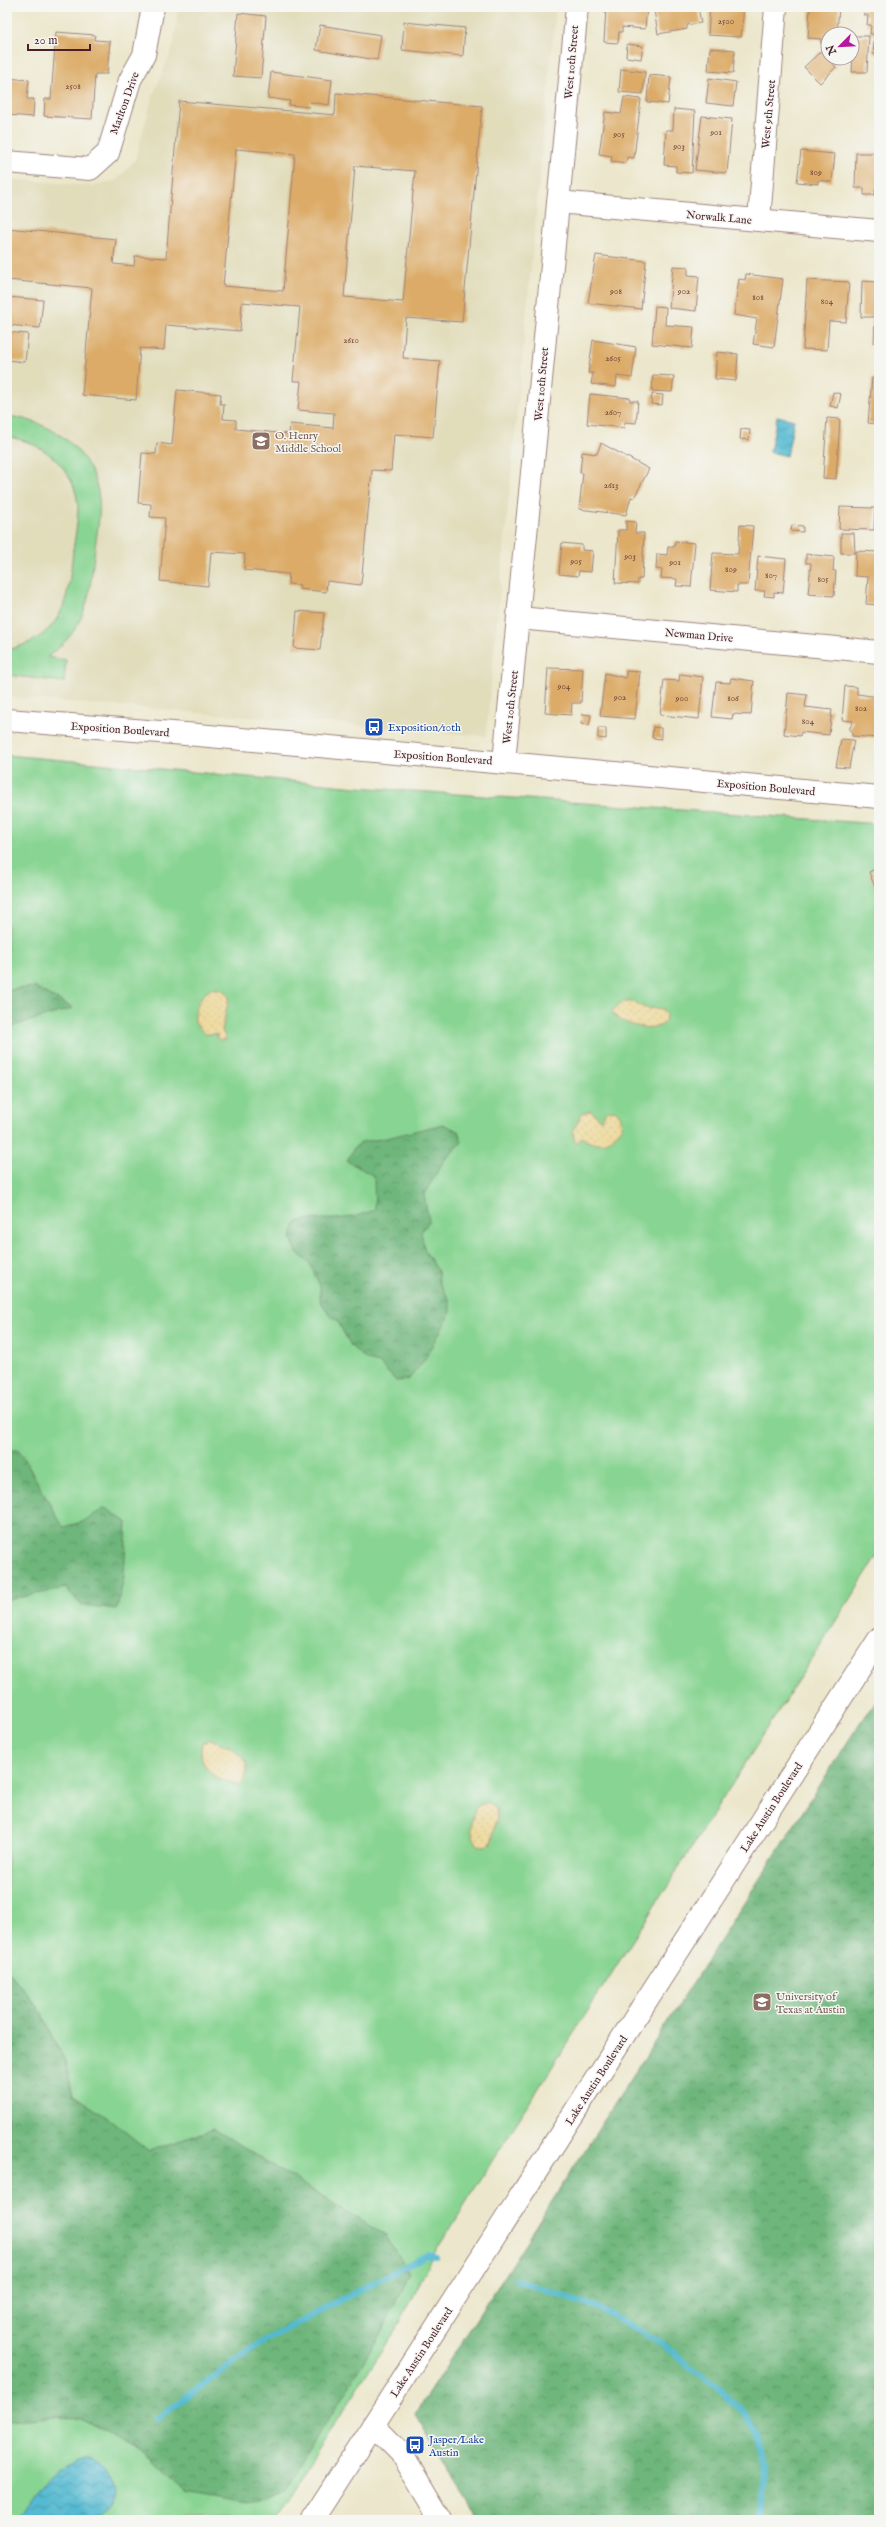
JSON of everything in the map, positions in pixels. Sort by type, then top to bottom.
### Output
[{"type":"street","name":"Marlton Drive","points":[[7,162],[90,169],[108,153],[130,80],[144,55],[153,7]]},
{"type":"street","name":"West 10th Street","points":[[504,762],[577,7]]},
{"type":"street","name":"West 9th Street","points":[[759,220],[776,7]]},
{"type":"street","name":"Norwalk Lane","points":[[558,202],[879,231]]},
{"type":"street","name":"Newman Drive","points":[[519,618],[879,652]]},
{"type":"street","name":"Exposition Boulevard","points":[[7,720],[504,762],[879,798]]},
{"type":"street","name":"Lake Austin Boulevard","points":[[312,2520],[879,1639]]},
{"type":"street","points":[[373,2425],[401,2453],[441,2520]]},
{"type":"shaded area","name":"O. Henry Middle School","points":[[178,7],[556,7],[486,736],[7,697],[7,179],[93,186],[117,180],[135,160],[153,95],[173,48]]},
{"type":"green space","points":[[7,416],[40,424],[54,431],[68,441],[79,452],[88,466],[95,481],[99,498],[99,519],[90,586],[83,613],[78,625],[70,636],[47,657],[66,660],[64,682],[7,675],[7,650],[26,644],[41,636],[52,626],[60,614],[69,586],[78,508],[72,481],[65,470],[45,451],[33,444],[7,437]]},
{"type":"green space","points":[[7,755],[357,787],[879,824],[879,1553],[437,2248],[399,2324],[273,2520],[7,2520]]},
{"type":"green space","points":[[34,987],[73,1008],[7,1028],[7,990]]},
{"type":"green space","points":[[443,1124],[458,1131],[462,1142],[443,1162],[424,1195],[429,1221],[421,1232],[425,1251],[438,1271],[439,1282],[450,1301],[450,1314],[423,1362],[408,1380],[396,1381],[379,1363],[367,1360],[351,1346],[337,1320],[329,1315],[320,1300],[320,1286],[310,1264],[297,1252],[291,1238],[296,1223],[301,1221],[310,1219],[345,1218],[375,1210],[374,1176],[347,1161],[354,1148],[362,1142],[387,1138]]},
{"type":"green space","points":[[7,1450],[19,1450],[63,1527],[82,1522],[105,1508],[127,1522],[124,1577],[117,1609],[81,1605],[66,1588],[7,1600]]},
{"type":"green space","name":"University of Texas at Austin","points":[[879,1699],[879,2520],[478,2520],[415,2414],[865,1715]]},
{"type":"green space","points":[[7,1969],[41,2012],[65,2061],[73,2095],[108,2118],[149,2151],[214,2129],[386,2236],[409,2273],[382,2331],[332,2414],[282,2489],[248,2504],[184,2493],[140,2450],[80,2418],[51,2417],[7,2421]]},
{"type":"sand","points":[[213,988],[223,990],[229,997],[222,1030],[226,1039],[223,1040],[219,1040],[216,1034],[205,1034],[195,1023],[195,1012],[198,1002],[208,991]]},
{"type":"sand","points":[[622,1002],[633,1002],[645,1008],[663,1009],[666,1015],[665,1022],[660,1026],[645,1027],[636,1026],[620,1020],[612,1011]]},
{"type":"sand","points":[[615,1110],[620,1115],[622,1126],[614,1136],[599,1144],[588,1141],[582,1137],[577,1143],[573,1135],[582,1113],[591,1111],[601,1120],[607,1111]]},
{"type":"sand","points":[[210,1739],[230,1747],[247,1762],[247,1771],[243,1783],[236,1785],[235,1783],[220,1779],[204,1765],[201,1751],[202,1743]]},
{"type":"sand","points":[[488,1802],[496,1809],[497,1817],[491,1844],[485,1846],[478,1845],[473,1836],[471,1822],[477,1807]]},
{"type":"water","points":[[777,416],[794,420],[787,456],[770,452]]},
{"type":"water","points":[[86,2457],[98,2463],[108,2473],[112,2479],[115,2492],[112,2501],[95,2520],[14,2520],[46,2482],[55,2474],[75,2461]]},
{"type":"building","points":[[94,7],[119,7],[119,10]]},
{"type":"building","points":[[615,7],[647,7],[645,29],[622,27],[622,32],[619,32],[618,43],[604,42],[606,8],[615,9]]},
{"type":"building","points":[[667,7],[698,7],[701,23],[687,25],[687,29],[658,34],[654,10]]},
{"type":"building","points":[[710,7],[744,7],[741,37],[708,35]]},
{"type":"building","points":[[810,7],[839,7],[838,26],[820,26],[820,39],[808,38]]},
{"type":"building","points":[[865,7],[879,7],[879,54],[873,54],[875,34],[870,34],[871,25],[867,25],[868,15],[864,15]]},
{"type":"building","points":[[238,13],[266,16],[261,78],[233,76]]},
{"type":"building","points":[[404,22],[465,28],[463,56],[402,50]]},
{"type":"building","points":[[320,25],[381,35],[377,60],[316,50]]},
{"type":"building","points":[[56,32],[95,35],[94,40],[110,41],[107,74],[95,74],[92,119],[44,116],[45,99],[51,99]]},
{"type":"building","points":[[860,36],[869,36],[867,72],[852,72],[852,66],[860,66]]},
{"type":"building","points":[[627,44],[643,46],[641,59],[626,57]]},
{"type":"building","points":[[710,48],[735,50],[733,73],[708,71]]},
{"type":"building","points":[[820,52],[820,66],[836,67],[820,83],[804,67]]},
{"type":"building","points":[[621,69],[645,72],[643,94],[619,92]]},
{"type":"building","points":[[271,72],[332,80],[329,105],[310,102],[309,107],[289,105],[290,101],[268,98]]},
{"type":"building","points":[[649,75],[671,77],[668,104],[647,102]]},
{"type":"building","points":[[7,78],[29,80],[27,99],[34,99],[33,117],[7,115]]},
{"type":"building","points":[[709,78],[736,82],[733,106],[706,103]]},
{"type":"building","points":[[336,93],[482,106],[462,322],[406,318],[403,358],[440,361],[433,437],[394,434],[391,471],[372,470],[361,585],[327,581],[326,592],[299,589],[300,585],[288,584],[289,574],[244,570],[245,554],[211,552],[208,586],[160,581],[165,518],[150,517],[151,504],[138,503],[142,453],[156,454],[157,443],[172,445],[177,390],[221,394],[220,404],[224,404],[223,419],[236,420],[236,429],[289,434],[290,424],[333,428],[334,413],[298,410],[301,381],[293,381],[300,307],[242,302],[240,331],[166,325],[164,350],[140,348],[136,400],[82,395],[92,288],[7,280],[7,228],[116,239],[113,264],[134,266],[135,256],[166,258],[179,101],[335,115]],"holes":[[[236,149],[295,154],[283,291],[223,286]],[[355,166],[415,171],[403,302],[344,297]]]},
{"type":"building","points":[[624,97],[641,99],[634,158],[627,157],[626,163],[611,161],[612,156],[599,154],[605,112],[621,114]]},
{"type":"building","points":[[674,109],[695,111],[692,173],[676,172],[676,166],[664,165],[666,130],[673,130]]},
{"type":"building","points":[[702,116],[732,119],[727,173],[695,170]]},
{"type":"building","points":[[801,151],[835,154],[832,182],[818,180],[818,184],[797,182]]},
{"type":"building","points":[[856,153],[879,153],[879,190],[875,190],[875,195],[864,195],[864,188],[855,188]]},
{"type":"building","points":[[596,255],[646,261],[641,309],[588,303]]},
{"type":"building","points":[[673,266],[688,267],[688,275],[699,276],[696,311],[669,308]]},
{"type":"building","points":[[746,274],[783,279],[774,347],[753,344],[757,319],[734,315],[739,279],[745,280]]},
{"type":"building","points":[[807,280],[849,282],[846,322],[829,321],[827,350],[803,349]]},
{"type":"building","points":[[862,281],[879,282],[879,343],[874,343],[875,317],[861,317]]},
{"type":"building","points":[[7,297],[43,300],[40,328],[7,325]]},
{"type":"building","points":[[655,306],[666,307],[665,325],[694,327],[692,348],[652,344]]},
{"type":"building","points":[[7,332],[28,334],[25,362],[7,360]]},
{"type":"building","points":[[593,340],[636,347],[632,378],[617,376],[616,387],[591,384],[593,373],[588,373]]},
{"type":"building","points":[[717,352],[738,354],[736,381],[715,379]]},
{"type":"building","points":[[653,375],[674,376],[672,392],[652,391]]},
{"type":"building","points":[[872,378],[879,379],[879,424],[868,423]]},
{"type":"building","points":[[833,392],[841,394],[838,408],[830,406]]},
{"type":"building","points":[[590,394],[630,398],[630,401],[638,401],[636,423],[625,422],[624,428],[587,424]]},
{"type":"building","points":[[652,394],[663,395],[662,405],[651,404]]},
{"type":"building","points":[[827,418],[840,419],[836,479],[823,478]]},
{"type":"building","points":[[741,429],[750,430],[749,440],[740,439]]},
{"type":"building","points":[[601,443],[649,469],[634,498],[631,497],[626,515],[579,509],[583,473],[580,473],[582,452],[597,454]]},
{"type":"building","points":[[840,507],[875,508],[874,530],[839,529]]},
{"type":"building","points":[[626,521],[636,522],[635,533],[644,533],[642,579],[638,579],[638,584],[615,583],[618,530],[626,530]]},
{"type":"building","points":[[740,525],[753,526],[748,585],[737,585],[737,592],[710,590],[713,553],[738,554]]},
{"type":"building","points":[[792,525],[803,526],[803,532],[791,531]]},
{"type":"building","points":[[841,533],[854,533],[855,553],[841,553]]},
{"type":"building","points":[[675,541],[695,543],[691,587],[676,586],[677,579],[661,578],[662,570],[656,569],[657,554],[667,555],[668,547],[674,547]]},
{"type":"building","points":[[562,543],[582,545],[582,550],[593,551],[591,572],[579,571],[578,576],[559,574]]},
{"type":"building","points":[[856,551],[879,552],[879,605],[866,604],[868,577],[855,576]]},
{"type":"building","points":[[806,554],[834,557],[833,571],[836,571],[834,596],[808,594],[811,563],[806,563]]},
{"type":"building","points":[[758,556],[786,559],[783,593],[774,592],[774,597],[764,596],[765,591],[755,591]]},
{"type":"building","points":[[297,611],[324,613],[320,650],[294,648]]},
{"type":"building","points":[[548,668],[583,669],[581,703],[572,703],[571,715],[545,713]]},
{"type":"building","points":[[626,671],[640,672],[635,719],[600,716],[605,673],[626,678]]},
{"type":"building","points":[[680,674],[703,677],[699,719],[660,715],[664,680],[679,681]]},
{"type":"building","points":[[731,678],[754,681],[751,715],[733,714],[732,719],[712,717],[716,682],[730,683]]},
{"type":"building","points":[[845,686],[857,687],[857,694],[879,697],[879,738],[852,736],[852,731],[849,730],[853,721],[842,720]]},
{"type":"building","points":[[788,693],[807,695],[805,707],[832,710],[829,735],[801,732],[800,736],[784,734]]},
{"type":"building","points":[[582,714],[591,715],[589,725],[581,724]]},
{"type":"building","points":[[653,727],[661,728],[661,739],[652,738]]},
{"type":"building","points":[[598,728],[606,728],[606,739],[598,738]]},
{"type":"building","points":[[841,739],[854,740],[849,768],[836,767]]},
{"type":"building","points":[[879,867],[879,888],[876,890],[869,872]]},
{"type":"waterway","points":[[156,2419],[262,2342],[426,2255],[437,2257]]},
{"type":"waterway","points":[[516,2280],[597,2307],[661,2343],[738,2406],[759,2435],[767,2479],[757,2520]]},
{"type":"place","name":"O. Henry Middle School","points":[[261,441]]},
{"type":"place","name":"Exposition/10th","points":[[374,727]]},
{"type":"place","name":"University of Texas at Austin","points":[[762,2002]]},
{"type":"place","name":"Jasper/Lake Austin","points":[[415,2445]]}]
